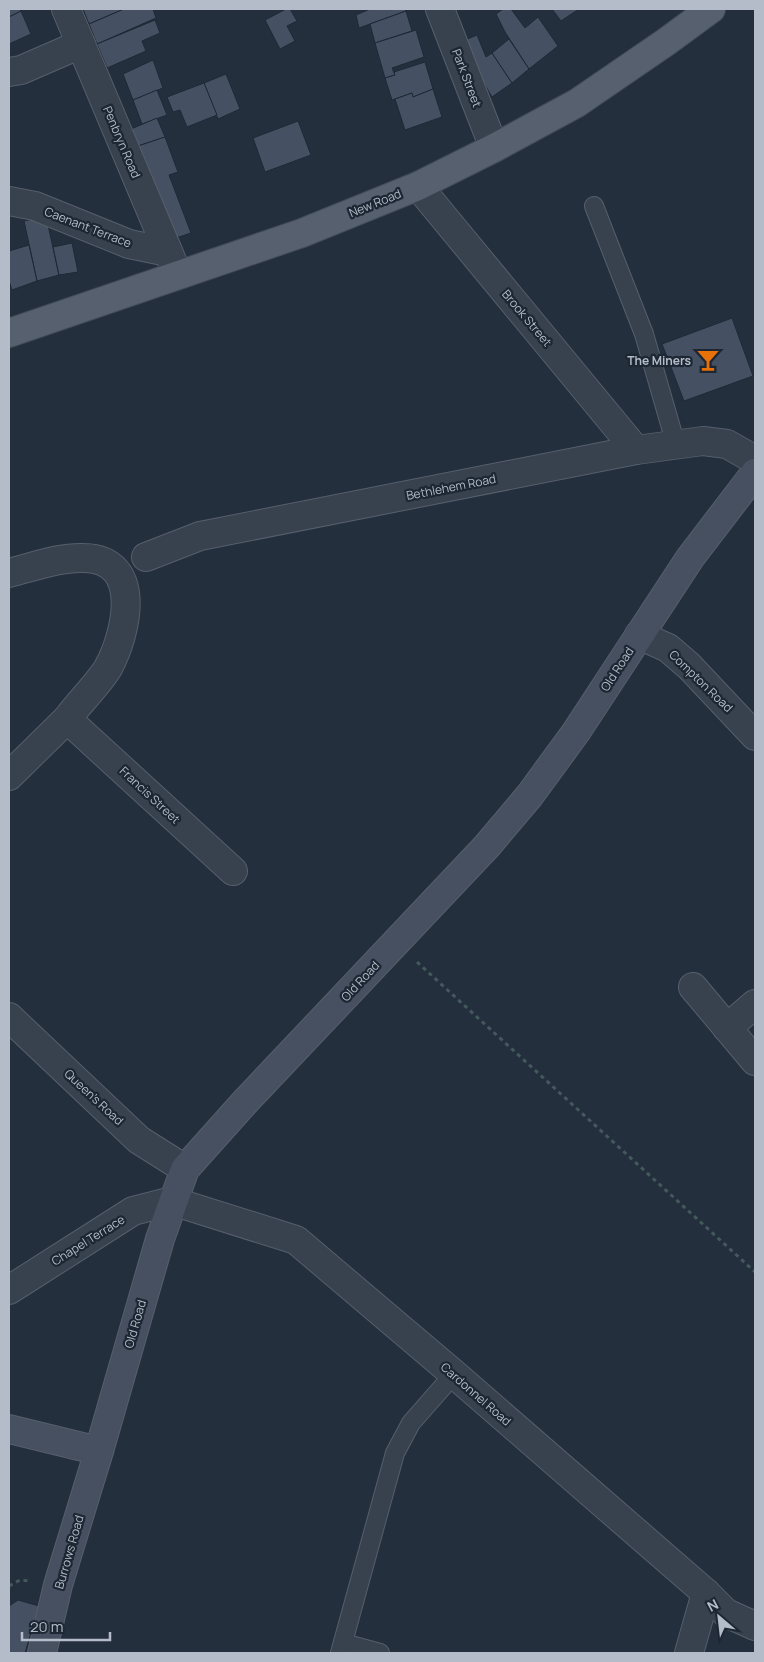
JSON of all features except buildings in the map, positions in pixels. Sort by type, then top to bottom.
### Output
[{"type":"main road","name":"New Road","points":[[9,333],[173,263],[302,233],[418,186],[577,103],[711,9]]},
{"type":"main road","name":"Old Road","points":[[99,1451],[160,1239],[185,1169],[244,1103],[487,846],[530,795],[576,732],[690,558],[755,473]]},
{"type":"main road","points":[[9,1429],[99,1451]]},
{"type":"main road","name":"Burrows Road","points":[[42,1653],[58,1585],[99,1451]]},
{"type":"street","name":"Penbryn Road","points":[[66,9],[173,263]]},
{"type":"street","name":"Park Street","points":[[440,9],[494,148]]},
{"type":"street","points":[[9,72],[21,70],[81,44]]},
{"type":"street","name":"Brook Street","points":[[418,186],[636,450]]},
{"type":"street","name":"Caenant Terrace","points":[[9,201],[35,206],[173,263]]},
{"type":"street","name":"Bethlehem Road","points":[[146,557],[200,536],[636,450],[703,441],[727,444],[755,460]]},
{"type":"street","points":[[9,573],[66,559],[85,558],[102,560],[114,568],[124,583],[127,598],[120,636],[107,668],[67,718],[9,776]]},
{"type":"street","name":"Compton Road","points":[[639,635],[668,648],[689,666],[755,736]]},
{"type":"street","name":"Francis Street","points":[[67,718],[233,871]]},
{"type":"street","points":[[693,987],[755,1061]]},
{"type":"street","points":[[727,1028],[755,1004]]},
{"type":"street","name":"Queen's Road","points":[[9,1017],[139,1140],[185,1169]]},
{"type":"street","name":"Chapel Terrace","points":[[9,1290],[133,1211],[172,1201]]},
{"type":"street","name":"Cardonnel Road","points":[[172,1201],[296,1240],[454,1374],[706,1593],[726,1613],[755,1626]]},
{"type":"street","points":[[690,1653],[706,1593]]},
{"type":"lane","points":[[594,206],[644,334],[676,445]]},
{"type":"lane","points":[[380,1653],[341,1648],[395,1453],[411,1423],[454,1374]]},
{"type":"path","points":[[396,942],[755,1272]]},
{"type":"place","name":"The Miners","points":[[708,360]]}]
